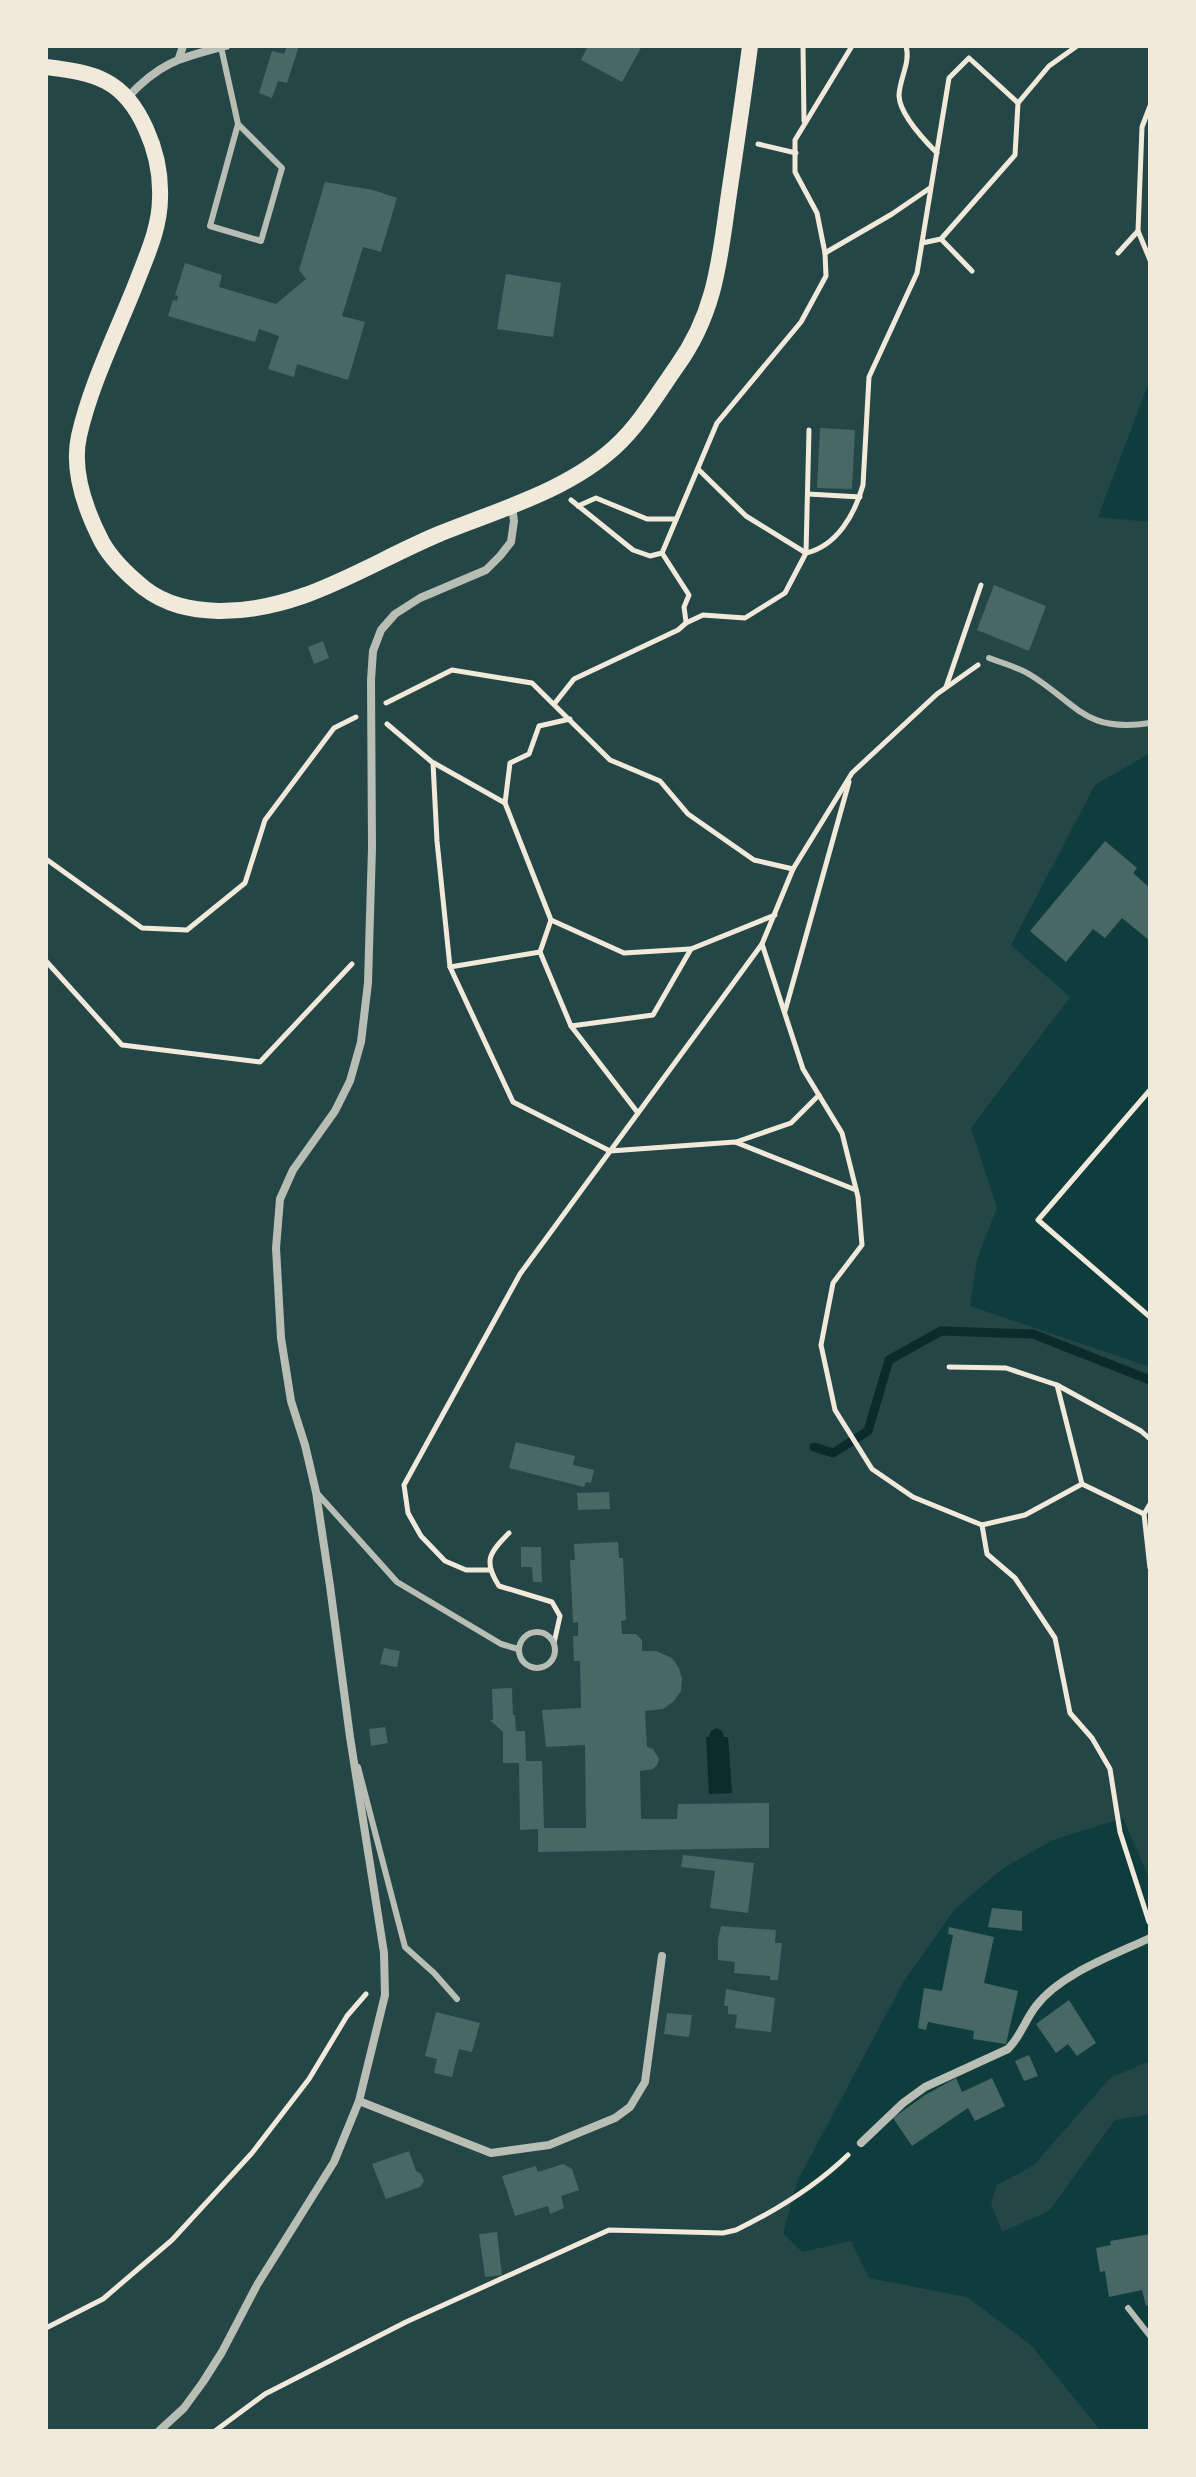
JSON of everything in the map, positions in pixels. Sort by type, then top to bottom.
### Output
[{"type":"main road","points":[[46,67],[89,73],[112,84],[127,99],[147,131],[159,169],[157,224],[78,440],[76,470],[92,523],[107,551],[129,576],[154,596],[182,608],[242,611],[278,605],[313,593],[430,538],[512,506],[587,467],[616,446],[645,412],[692,345],[707,315],[718,269],[750,46]]},
{"type":"street","points":[[179,58],[183,46]]},
{"type":"street","points":[[127,99],[158,69],[179,58],[224,47]]},
{"type":"street","points":[[159,2431],[184,2408],[222,2352],[257,2285],[334,2162],[359,2101],[385,1995],[385,1972],[316,1492],[291,1401],[281,1338],[276,1248],[280,1199],[293,1170],[335,1111],[350,1081],[361,1042],[368,983],[373,651],[381,630],[395,614],[420,598],[486,570],[500,556],[511,542],[514,521],[512,506]]},
{"type":"street","points":[[861,2143],[903,2103],[925,2087],[1008,2049],[1016,2041],[1035,2006],[1053,1989],[1072,1976],[1150,1938]]},
{"type":"street","points":[[359,2101],[491,2153],[549,2145],[615,2118],[630,2107],[645,2082],[662,1956]]},
{"type":"lane","points":[[224,47],[238,124],[210,226],[261,241],[282,168],[238,124]]},
{"type":"lane","points":[[989,658],[1027,673],[1084,715],[1106,724],[1130,726],[1150,723]]},
{"type":"lane","points":[[316,1492],[397,1582],[501,1644],[518,1649]]},
{"type":"lane","points":[[534,1632],[549,1636],[555,1652],[547,1665],[532,1668],[525,1664],[518,1649],[526,1635],[534,1632]]},
{"type":"lane","points":[[350,1737],[405,1947],[457,1999]]},
{"type":"lane","points":[[1128,2308],[1150,2336]]},
{"type":"path","points":[[803,46],[804,124]]},
{"type":"path","points":[[662,553],[717,423],[801,322],[826,276],[817,213],[795,172],[795,140],[852,46]]},
{"type":"path","points":[[906,46],[908,54],[899,97],[913,127],[937,153]]},
{"type":"path","points":[[922,243],[941,239],[1015,155],[1018,103],[1049,66],[1077,46]]},
{"type":"path","points":[[698,469],[746,516],[806,553],[819,550],[839,534],[860,497],[863,485],[869,377],[917,273],[949,78],[969,58],[1018,103]]},
{"type":"path","points":[[1150,106],[1142,127],[1138,231],[1150,260]]},
{"type":"path","points":[[737,139],[796,153]]},
{"type":"path","points":[[825,253],[931,188]]},
{"type":"path","points":[[1118,253],[1138,231]]},
{"type":"path","points":[[941,239],[972,271]]},
{"type":"path","points":[[555,703],[574,679],[678,630],[686,623],[703,615],[745,618],[785,593],[806,553],[809,430]]},
{"type":"path","points":[[554,486],[633,550],[650,556],[662,553]]},
{"type":"path","points":[[808,494],[860,497]]},
{"type":"path","points":[[578,506],[596,498],[647,519],[676,519]]},
{"type":"path","points":[[662,553],[689,595],[684,607],[686,623]]},
{"type":"path","points":[[946,688],[981,585]]},
{"type":"path","points":[[489,1570],[466,1570],[445,1561],[421,1536],[408,1513],[404,1485],[520,1274],[762,944],[793,869],[852,773],[946,688],[989,658]]},
{"type":"path","points":[[46,859],[142,928],[187,930],[245,883],[265,820],[334,728],[452,670],[532,683],[610,760],[660,781],[688,814],[754,860],[793,869]]},
{"type":"path","points":[[371,710],[433,763],[505,803]]},
{"type":"path","points":[[570,719],[539,726],[529,754],[510,763],[505,803],[551,920],[540,952],[571,1026],[638,1113]]},
{"type":"path","points":[[433,763],[437,841],[450,967],[513,1102],[610,1151],[735,1142],[791,1123],[819,1095]]},
{"type":"path","points":[[784,1012],[852,773]]},
{"type":"path","points":[[551,920],[624,953],[691,949],[775,915]]},
{"type":"path","points":[[762,944],[803,1069],[842,1133],[856,1190],[862,1245],[833,1283],[821,1345],[835,1410],[872,1469],[913,1497],[982,1525],[1025,1515],[1082,1484]]},
{"type":"path","points":[[46,961],[122,1045],[260,1062],[369,945]]},
{"type":"path","points":[[571,1026],[653,1015],[691,949]]},
{"type":"path","points":[[450,967],[540,952]]},
{"type":"path","points":[[1150,1090],[1038,1220],[1150,1317]]},
{"type":"path","points":[[735,1142],[856,1190]]},
{"type":"path","points":[[949,1367],[1006,1368],[1057,1385],[1150,1439]]},
{"type":"path","points":[[1057,1385],[1082,1484]]},
{"type":"path","points":[[1082,1484],[1144,1514]]},
{"type":"path","points":[[1150,1504],[1144,1514],[1150,1569]]},
{"type":"path","points":[[982,1525],[987,1554],[1015,1578],[1055,1638],[1070,1713],[1092,1738],[1110,1769],[1120,1832],[1148,1920]]},
{"type":"path","points":[[509,1533],[492,1550],[489,1570],[499,1586],[552,1602],[560,1616],[554,1643]]},
{"type":"path","points":[[46,2328],[103,2299],[172,2240],[252,2153],[309,2079],[347,2016],[385,1972]]},
{"type":"path","points":[[215,2431],[265,2394],[392,2329],[609,2230],[723,2233],[736,2230],[805,2191],[861,2143]]},
{"type":"shaded area","points":[[46,46],[1147,46],[1150,61],[1150,379],[1098,517],[1150,522],[1150,753],[1095,785],[1011,945],[1070,997],[971,1128],[997,1208],[977,1259],[970,1306],[1150,1367],[1150,1880],[1123,1818],[1053,1840],[1002,1869],[954,1910],[904,1981],[798,2180],[783,2233],[802,2252],[851,2241],[869,2278],[967,2297],[1031,2345],[1101,2431],[46,2431]]},
{"type":"shaded area","points":[[717,1728],[724,1737],[728,1737],[732,1793],[709,1794],[706,1737]]},
{"type":"shaded area","points":[[1150,2061],[1150,2114],[1115,2120],[1049,2211],[1002,2232],[991,2203],[997,2185],[1034,2165],[1110,2078]]},
{"type":"building","points":[[287,46],[299,46],[287,83],[278,81],[272,98],[259,93],[272,51],[284,54]]},
{"type":"building","points":[[588,46],[642,46],[622,82],[581,60]]},
{"type":"building","points":[[325,182],[373,190],[397,198],[381,252],[363,247],[342,316],[365,322],[348,380],[297,364],[294,377],[268,369],[279,336],[259,329],[255,342],[168,316],[173,300],[177,301],[178,296],[175,295],[185,263],[222,275],[219,287],[276,304],[306,279],[299,270]]},
{"type":"building","points":[[506,274],[561,283],[553,337],[497,329]]},
{"type":"building","points":[[820,428],[855,430],[852,489],[817,488]]},
{"type":"building","points":[[994,585],[1046,606],[1029,651],[977,630]]},
{"type":"building","points":[[323,641],[329,658],[314,664],[308,647]]},
{"type":"building","points":[[1105,841],[1137,868],[1133,873],[1150,888],[1150,941],[1122,918],[1105,938],[1093,929],[1066,962],[1030,931]]},
{"type":"building","points":[[516,1442],[575,1456],[573,1465],[594,1470],[591,1483],[586,1482],[584,1487],[509,1468]]},
{"type":"building","points":[[609,1492],[610,1509],[578,1510],[577,1493]]},
{"type":"building","points":[[618,1542],[619,1558],[623,1558],[626,1620],[621,1621],[622,1634],[636,1634],[642,1640],[642,1651],[656,1651],[672,1658],[682,1679],[681,1691],[673,1702],[663,1709],[645,1711],[647,1747],[653,1749],[659,1759],[653,1769],[640,1771],[641,1819],[677,1819],[678,1804],[769,1803],[769,1848],[538,1852],[538,1829],[520,1830],[519,1763],[503,1763],[503,1732],[490,1720],[493,1720],[492,1689],[512,1688],[516,1731],[525,1731],[526,1761],[542,1761],[544,1828],[586,1828],[585,1745],[546,1747],[542,1710],[581,1708],[580,1661],[574,1661],[573,1636],[578,1636],[578,1622],[573,1623],[570,1560],[575,1560],[574,1544]]},
{"type":"building","points":[[521,1547],[541,1547],[542,1582],[533,1582],[532,1567],[521,1567]]},
{"type":"building","points":[[384,1648],[400,1651],[397,1667],[380,1664]]},
{"type":"building","points":[[385,1727],[388,1743],[371,1746],[369,1729]]},
{"type":"building","points":[[683,1855],[754,1863],[748,1913],[710,1908],[715,1871],[681,1867]]},
{"type":"building","points":[[992,1908],[1022,1911],[1022,1931],[988,1927]]},
{"type":"building","points":[[721,1926],[776,1930],[775,1943],[782,1943],[778,1980],[770,1980],[770,1976],[734,1973],[735,1962],[718,1960]]},
{"type":"building","points":[[949,1927],[994,1937],[984,1983],[1018,1991],[1006,2044],[973,2039],[974,2031],[928,2022],[926,2030],[918,2028],[924,1988],[942,1991],[953,1935],[948,1934]]},
{"type":"building","points":[[726,1989],[775,1998],[771,2032],[735,2028],[737,2015],[728,2014],[728,2006],[724,2006]]},
{"type":"building","points":[[1069,2000],[1096,2043],[1077,2056],[1068,2044],[1056,2053],[1036,2024]]},
{"type":"building","points":[[436,2012],[480,2023],[472,2052],[459,2049],[452,2077],[434,2073],[437,2059],[425,2056]]},
{"type":"building","points":[[667,2013],[692,2015],[689,2037],[664,2034]]},
{"type":"building","points":[[1029,2055],[1038,2076],[1024,2081],[1015,2061]]},
{"type":"building","points":[[956,2078],[962,2092],[992,2078],[1005,2106],[975,2121],[968,2108],[912,2146],[893,2118]]},
{"type":"building","points":[[409,2151],[416,2171],[424,2181],[420,2187],[386,2199],[372,2164]]},
{"type":"building","points":[[563,2164],[572,2169],[579,2190],[561,2196],[564,2208],[550,2214],[548,2206],[515,2216],[502,2176],[536,2166],[538,2172]]},
{"type":"building","points":[[497,2232],[502,2275],[485,2277],[479,2234]]},
{"type":"building","points":[[1150,2234],[1150,2305],[1146,2306],[1142,2290],[1109,2297],[1105,2271],[1100,2272],[1096,2248],[1111,2245],[1110,2241]]},
{"type":"waterway","points":[[814,1447],[833,1453],[868,1431],[889,1360],[941,1331],[1033,1334],[1150,1380]]}]
